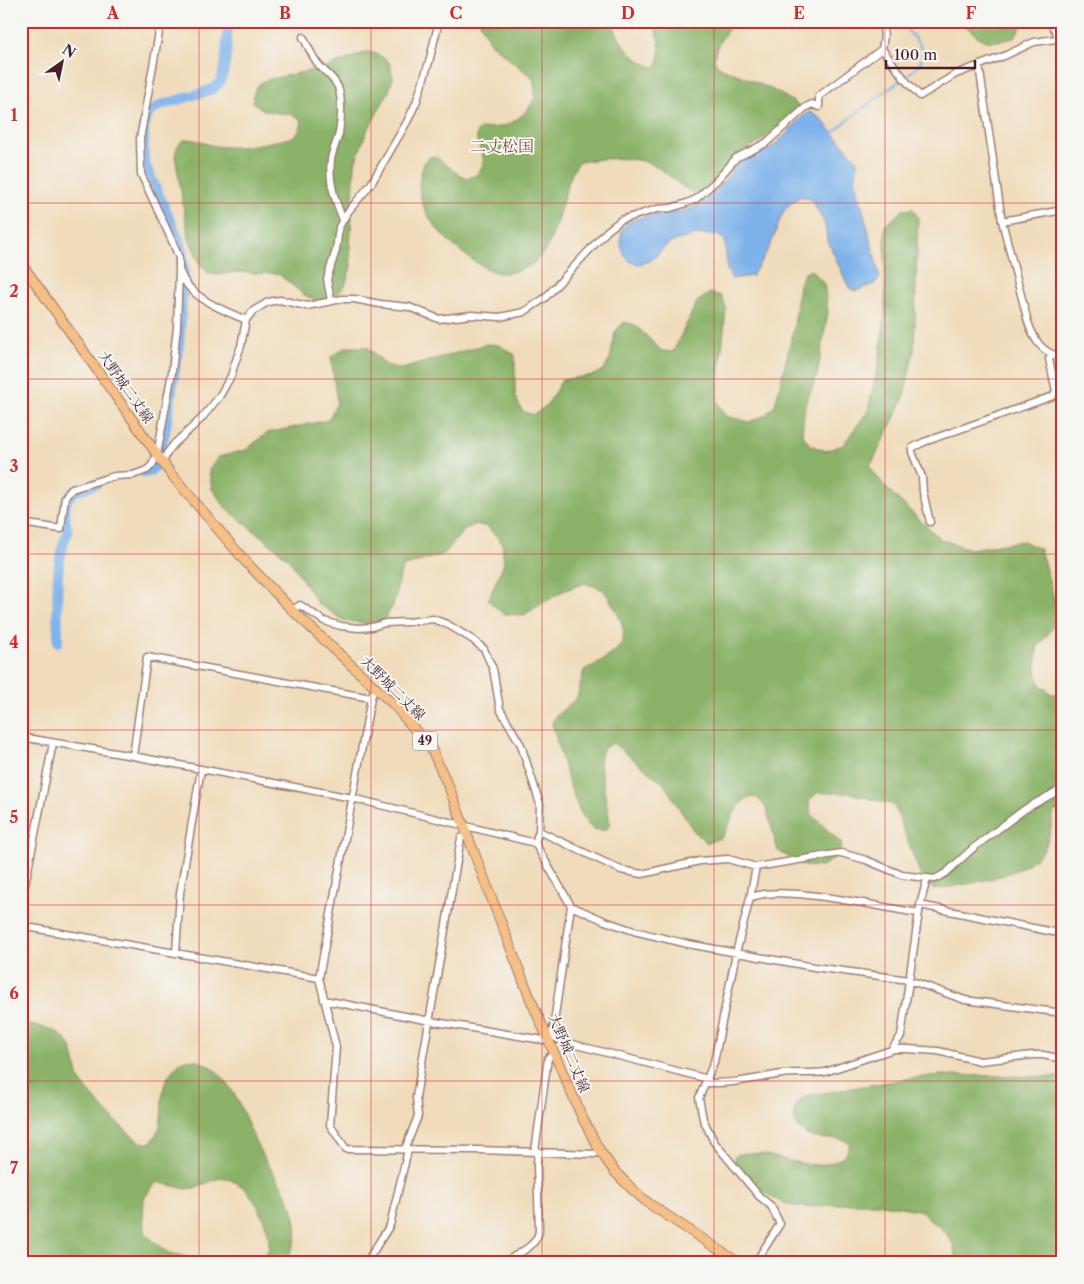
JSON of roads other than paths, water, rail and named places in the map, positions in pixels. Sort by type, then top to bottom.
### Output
[{"type":"main road","name":"大野城二丈線","points":[[21,263],[163,463],[246,562],[292,610],[375,687],[412,725],[432,750],[464,825],[515,961],[550,1037],[554,1054],[583,1119],[600,1150],[615,1172],[648,1204],[739,1263]]},
{"type":"street","points":[[21,523],[61,530],[65,497],[72,489],[104,478],[133,475],[147,470],[157,455],[172,372],[176,336],[179,270],[179,258],[174,243],[141,174],[140,139],[160,21]]},
{"type":"street","points":[[331,301],[327,279],[343,220],[371,184],[408,122],[430,62],[438,21]]},
{"type":"street","points":[[163,463],[167,453],[174,444],[201,419],[219,397],[231,376],[241,346],[246,320],[253,311],[272,300],[307,306],[354,299],[402,306],[439,319],[471,315],[500,317],[524,312],[545,298],[608,231],[621,220],[657,209],[687,204],[718,180],[736,158],[766,143],[806,107],[812,104],[819,107],[819,96],[882,49],[884,30],[878,21]]},
{"type":"street","points":[[882,49],[920,96],[956,74],[1004,56],[1034,42],[1061,38],[1050,21]]},
{"type":"street","points":[[303,37],[319,65],[338,86],[340,117],[338,134],[331,159],[330,174],[332,192],[343,220]]},
{"type":"street","points":[[980,65],[1002,222],[1032,335],[1043,349],[1063,357]]},
{"type":"street","points":[[1002,222],[1063,210]]},
{"type":"street","points":[[179,270],[185,284],[197,294],[225,311],[246,320]]},
{"type":"street","points":[[930,522],[923,492],[922,477],[912,448],[1053,396],[1056,391],[1049,359],[1052,354]]},
{"type":"street","points":[[292,610],[300,605],[324,621],[341,626],[359,628],[372,627],[385,622],[433,619],[447,624],[484,649],[494,669],[500,709],[521,745],[540,804],[539,831],[535,843]]},
{"type":"street","points":[[134,756],[148,657],[371,698]]},
{"type":"street","points":[[375,687],[371,698],[319,978],[336,1047],[330,1125],[346,1149],[536,1151],[594,1154],[600,1150]]},
{"type":"street","points":[[21,737],[134,756],[352,798],[535,843],[571,906],[634,931],[688,944],[814,967],[909,980],[965,1000],[1063,1013]]},
{"type":"street","points":[[21,905],[53,743]]},
{"type":"street","points":[[176,952],[180,893],[201,769]]},
{"type":"street","points":[[539,831],[613,866],[642,874],[700,861],[728,859],[756,867],[841,853],[866,860],[902,874],[935,879],[946,873],[1025,809],[1063,788]]},
{"type":"street","points":[[366,1263],[390,1225],[407,1150],[418,1116],[416,1097],[461,838],[468,836]]},
{"type":"street","points":[[754,1263],[780,1224],[771,1206],[759,1196],[724,1156],[707,1132],[702,1119],[699,1098],[708,1079],[718,1044],[736,953],[756,867]]},
{"type":"street","points":[[892,1050],[901,1036],[920,905],[926,879]]},
{"type":"street","points":[[750,898],[758,894],[804,895],[919,913]]},
{"type":"street","points":[[920,905],[1063,934]]},
{"type":"street","points":[[550,1037],[571,906]]},
{"type":"street","points":[[21,926],[319,978]]},
{"type":"street","points":[[324,1000],[430,1021],[543,1040],[550,1037],[708,1079],[708,1083],[760,1079],[782,1074],[814,1074],[837,1069],[870,1056],[907,1048],[938,1051],[980,1061],[1033,1055],[1063,1059]]},
{"type":"street","points":[[505,1263],[538,1240],[536,1151],[548,1058],[554,1054]]},
{"type":"water","points":[[810,112],[821,119],[856,159],[858,166],[855,178],[880,278],[874,284],[856,291],[849,288],[827,239],[825,224],[812,200],[802,196],[785,210],[770,245],[752,276],[732,279],[727,269],[725,240],[709,234],[677,240],[663,248],[652,260],[643,263],[629,261],[622,249],[621,241],[621,234],[628,223],[646,216],[684,211],[702,203],[723,182],[740,160],[773,147],[804,115]]},
{"type":"waterway","points":[[145,473],[156,465],[165,433],[179,345],[184,268],[181,244],[144,162],[144,128],[146,118],[151,111],[161,105],[211,90],[217,86],[222,76],[225,61],[228,21]]},
{"type":"waterway","points":[[898,21],[917,41],[923,54],[916,68],[906,76]]},
{"type":"waterway","points":[[833,133],[902,79]]},
{"type":"waterway","points":[[58,642],[58,572],[63,544],[68,532],[65,516],[67,500],[74,492],[97,484]]},
{"type":"district","name":"二丈松国","points":[[502,146]]}]
